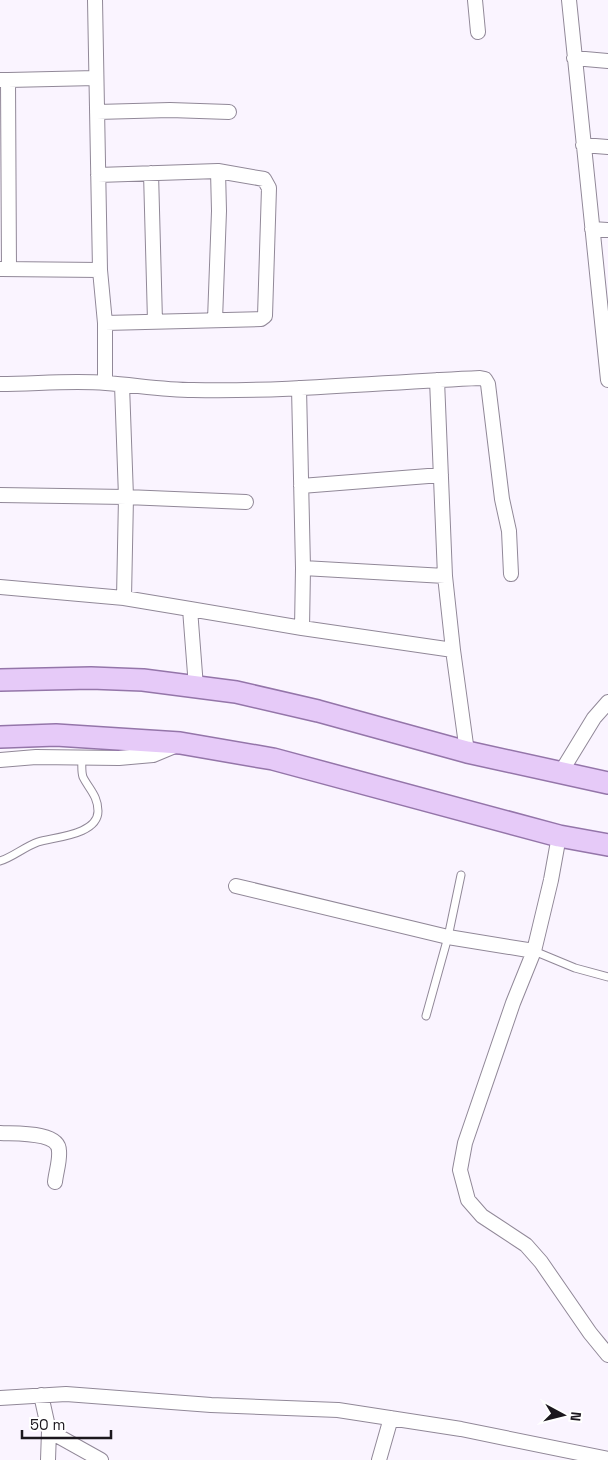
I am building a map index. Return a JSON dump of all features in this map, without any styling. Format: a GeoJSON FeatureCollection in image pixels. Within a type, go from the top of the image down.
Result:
{"type":"FeatureCollection","features":[{"type":"Feature","properties":{"kind":"main road"},"geometry":{"type":"LineString","coordinates":[[0,680],[144,680],[236,692],[318,710],[467,752],[608,783]]}},
{"type":"Feature","properties":{"kind":"main road"},"geometry":{"type":"LineString","coordinates":[[0,737],[56,735],[180,743],[273,760],[559,836],[608,845]]}},
{"type":"Feature","properties":{"kind":"street"},"geometry":{"type":"LineString","coordinates":[[95,0],[100,270],[104,323],[105,383]]}},
{"type":"Feature","properties":{"kind":"street"},"geometry":{"type":"LineString","coordinates":[[475,0],[478,32]]}},
{"type":"Feature","properties":{"kind":"street"},"geometry":{"type":"LineString","coordinates":[[568,0],[608,380]]}},
{"type":"Feature","properties":{"kind":"street"},"geometry":{"type":"LineString","coordinates":[[574,58],[608,61]]}},
{"type":"Feature","properties":{"kind":"street"},"geometry":{"type":"LineString","coordinates":[[96,78],[4,80],[4,269],[100,270]]}},
{"type":"Feature","properties":{"kind":"street"},"geometry":{"type":"LineString","coordinates":[[97,112],[170,110],[229,112]]}},
{"type":"Feature","properties":{"kind":"street"},"geometry":{"type":"LineString","coordinates":[[583,145],[608,147]]}},
{"type":"Feature","properties":{"kind":"street"},"geometry":{"type":"LineString","coordinates":[[98,175],[218,171],[264,179],[269,188],[266,316],[261,319],[104,323]]}},
{"type":"Feature","properties":{"kind":"street"},"geometry":{"type":"LineString","coordinates":[[215,320],[219,210],[218,171]]}},
{"type":"Feature","properties":{"kind":"street"},"geometry":{"type":"LineString","coordinates":[[151,174],[155,321]]}},
{"type":"Feature","properties":{"kind":"street"},"geometry":{"type":"LineString","coordinates":[[592,229],[608,230]]}},
{"type":"Feature","properties":{"kind":"street"},"geometry":{"type":"LineString","coordinates":[[0,384],[105,383],[193,390],[299,388],[485,379],[488,384],[501,492],[509,531],[511,574]]}},
{"type":"Feature","properties":{"kind":"street"},"geometry":{"type":"LineString","coordinates":[[437,380],[445,576],[467,752]]}},
{"type":"Feature","properties":{"kind":"street"},"geometry":{"type":"LineString","coordinates":[[122,385],[126,497],[124,598]]}},
{"type":"Feature","properties":{"kind":"street"},"geometry":{"type":"LineString","coordinates":[[299,388],[303,568],[302,628]]}},
{"type":"Feature","properties":{"kind":"street"},"geometry":{"type":"LineString","coordinates":[[301,486],[441,475]]}},
{"type":"Feature","properties":{"kind":"street"},"geometry":{"type":"LineString","coordinates":[[0,495],[126,497],[246,502]]}},
{"type":"Feature","properties":{"kind":"street"},"geometry":{"type":"LineString","coordinates":[[303,568],[445,576]]}},
{"type":"Feature","properties":{"kind":"street"},"geometry":{"type":"LineString","coordinates":[[0,587],[124,598],[302,628],[453,650]]}},
{"type":"Feature","properties":{"kind":"street"},"geometry":{"type":"LineString","coordinates":[[190,609],[196,687]]}},
{"type":"Feature","properties":{"kind":"street"},"geometry":{"type":"LineString","coordinates":[[561,772],[594,718],[608,702]]}},
{"type":"Feature","properties":{"kind":"street"},"geometry":{"type":"LineString","coordinates":[[0,760],[36,757],[119,758],[153,755],[180,743]]}},
{"type":"Feature","properties":{"kind":"street"},"geometry":{"type":"LineString","coordinates":[[559,836],[551,880],[534,951],[512,1004],[465,1142],[460,1170],[468,1200],[482,1216],[526,1246],[541,1262],[590,1333],[608,1355]]}},
{"type":"Feature","properties":{"kind":"street"},"geometry":{"type":"LineString","coordinates":[[236,886],[448,937],[534,951]]}},
{"type":"Feature","properties":{"kind":"street"},"geometry":{"type":"LineString","coordinates":[[0,1133],[47,1136],[54,1140],[60,1149],[55,1182]]}},
{"type":"Feature","properties":{"kind":"street"},"geometry":{"type":"LineString","coordinates":[[0,1398],[66,1394],[211,1405],[338,1410],[461,1430],[608,1459]]}},
{"type":"Feature","properties":{"kind":"street"},"geometry":{"type":"LineString","coordinates":[[41,1395],[49,1431],[48,1460]]}},
{"type":"Feature","properties":{"kind":"street"},"geometry":{"type":"LineString","coordinates":[[379,1460],[391,1418]]}},
{"type":"Feature","properties":{"kind":"street"},"geometry":{"type":"LineString","coordinates":[[49,1431],[101,1460]]}},
{"type":"Feature","properties":{"kind":"lane"},"geometry":{"type":"LineString","coordinates":[[0,862],[37,842],[74,834],[90,827],[95,821],[98,813],[97,797],[82,775],[82,758]]}},
{"type":"Feature","properties":{"kind":"lane"},"geometry":{"type":"LineString","coordinates":[[426,1016],[448,937],[461,875]]}},
{"type":"Feature","properties":{"kind":"lane"},"geometry":{"type":"LineString","coordinates":[[534,951],[575,968],[608,977]]}}]}
